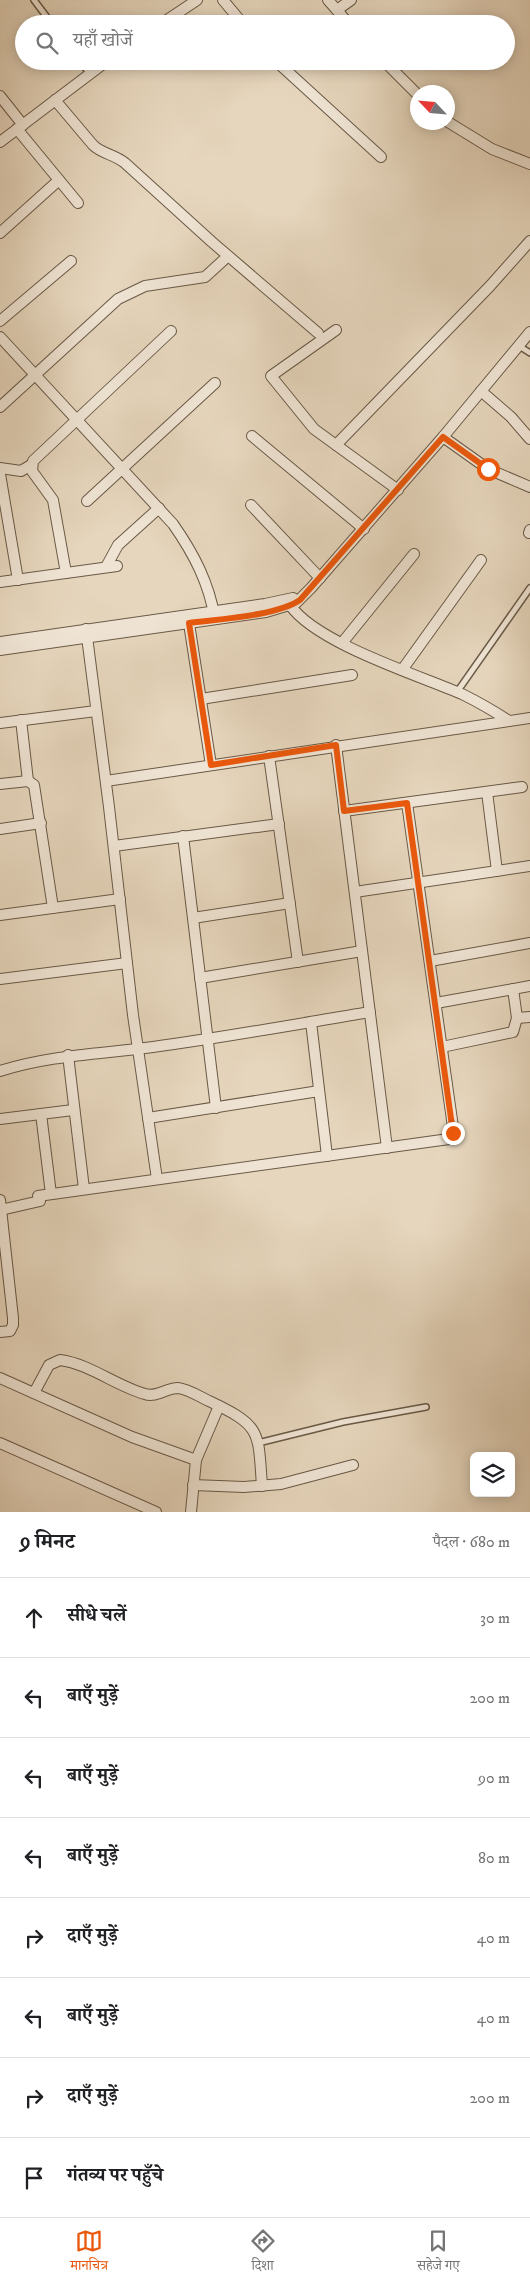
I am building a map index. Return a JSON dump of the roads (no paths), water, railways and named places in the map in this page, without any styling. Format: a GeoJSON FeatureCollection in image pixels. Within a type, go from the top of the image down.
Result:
{"type":"FeatureCollection","features":[{"type":"Feature","properties":{"kind":"street"},"geometry":{"type":"LineString","coordinates":[[174,15],[197,0]]}},
{"type":"Feature","properties":{"kind":"street"},"geometry":{"type":"LineString","coordinates":[[223,0],[236,15]]}},
{"type":"Feature","properties":{"kind":"street"},"geometry":{"type":"LineString","coordinates":[[328,0],[341,15]]}},
{"type":"Feature","properties":{"kind":"street"},"geometry":{"type":"LineString","coordinates":[[337,10],[351,0]]}},
{"type":"Feature","properties":{"kind":"street"},"geometry":{"type":"LineString","coordinates":[[0,142],[95,70]]}},
{"type":"Feature","properties":{"kind":"street"},"geometry":{"type":"LineString","coordinates":[[286,70],[381,157]]}},
{"type":"Feature","properties":{"kind":"street"},"geometry":{"type":"LineString","coordinates":[[393,70],[410,88]]}},
{"type":"Feature","properties":{"kind":"street"},"geometry":{"type":"LineString","coordinates":[[0,96],[20,127],[78,203]]}},
{"type":"Feature","properties":{"kind":"street"},"geometry":{"type":"LineString","coordinates":[[55,100],[98,150],[117,157],[125,163],[228,256],[318,333]]}},
{"type":"Feature","properties":{"kind":"street"},"geometry":{"type":"LineString","coordinates":[[455,126],[492,150],[530,164]]}},
{"type":"Feature","properties":{"kind":"street"},"geometry":{"type":"LineString","coordinates":[[0,233],[59,180]]}},
{"type":"Feature","properties":{"kind":"street"},"geometry":{"type":"LineString","coordinates":[[336,445],[528,248]]}},
{"type":"Feature","properties":{"kind":"street"},"geometry":{"type":"LineString","coordinates":[[0,407],[118,299],[145,286],[205,277],[228,256]]}},
{"type":"Feature","properties":{"kind":"street"},"geometry":{"type":"LineString","coordinates":[[0,321],[71,261]]}},
{"type":"Feature","properties":{"kind":"street"},"geometry":{"type":"LineString","coordinates":[[336,330],[271,376],[314,429],[398,490]]}},
{"type":"Feature","properties":{"kind":"street"},"geometry":{"type":"LineString","coordinates":[[0,468],[21,471],[32,465],[39,455],[171,331]]}},
{"type":"Feature","properties":{"kind":"street"},"geometry":{"type":"LineString","coordinates":[[215,615],[266,612],[290,605],[303,596],[398,490],[530,332]]}},
{"type":"Feature","properties":{"kind":"street"},"geometry":{"type":"LineString","coordinates":[[0,337],[34,376],[159,508],[186,544],[199,566],[215,615]]}},
{"type":"Feature","properties":{"kind":"street"},"geometry":{"type":"LineString","coordinates":[[87,501],[215,383]]}},
{"type":"Feature","properties":{"kind":"street"},"geometry":{"type":"LineString","coordinates":[[481,391],[511,417],[530,439]]}},
{"type":"Feature","properties":{"kind":"street"},"geometry":{"type":"LineString","coordinates":[[252,436],[364,529]]}},
{"type":"Feature","properties":{"kind":"street"},"geometry":{"type":"LineString","coordinates":[[443,437],[488,469],[530,487]]}},
{"type":"Feature","properties":{"kind":"street"},"geometry":{"type":"LineString","coordinates":[[32,465],[32,471],[53,500],[66,573]]}},
{"type":"Feature","properties":{"kind":"street"},"geometry":{"type":"LineString","coordinates":[[0,474],[3,513],[18,580]]}},
{"type":"Feature","properties":{"kind":"street"},"geometry":{"type":"LineString","coordinates":[[251,505],[320,578]]}},
{"type":"Feature","properties":{"kind":"street"},"geometry":{"type":"LineString","coordinates":[[0,582],[111,567],[118,545],[159,508]]}},
{"type":"Feature","properties":{"kind":"street"},"geometry":{"type":"LineString","coordinates":[[342,643],[414,554]]}},
{"type":"Feature","properties":{"kind":"street"},"geometry":{"type":"LineString","coordinates":[[402,670],[481,560]]}},
{"type":"Feature","properties":{"kind":"street"},"geometry":{"type":"LineString","coordinates":[[0,642],[86,633],[215,615],[303,596]]}},
{"type":"Feature","properties":{"kind":"street"},"geometry":{"type":"LineString","coordinates":[[290,605],[305,622],[342,643],[456,692],[509,721]]}},
{"type":"Feature","properties":{"kind":"street"},"geometry":{"type":"LineString","coordinates":[[188,619],[211,765]]}},
{"type":"Feature","properties":{"kind":"street"},"geometry":{"type":"LineString","coordinates":[[0,650],[86,633]]}},
{"type":"Feature","properties":{"kind":"street"},"geometry":{"type":"LineString","coordinates":[[86,633],[138,1049],[157,1179]]}},
{"type":"Feature","properties":{"kind":"street"},"geometry":{"type":"LineString","coordinates":[[201,699],[352,675]]}},
{"type":"Feature","properties":{"kind":"street"},"geometry":{"type":"LineString","coordinates":[[0,723],[96,711]]}},
{"type":"Feature","properties":{"kind":"street"},"geometry":{"type":"LineString","coordinates":[[106,781],[336,745],[530,718]]}},
{"type":"Feature","properties":{"kind":"street"},"geometry":{"type":"LineString","coordinates":[[21,720],[28,781]]}},
{"type":"Feature","properties":{"kind":"street"},"geometry":{"type":"LineString","coordinates":[[336,745],[387,1148]]}},
{"type":"Feature","properties":{"kind":"street"},"geometry":{"type":"LineString","coordinates":[[269,756],[298,962]]}},
{"type":"Feature","properties":{"kind":"street"},"geometry":{"type":"LineString","coordinates":[[0,784],[28,781],[32,782],[36,790],[53,908]]}},
{"type":"Feature","properties":{"kind":"street"},"geometry":{"type":"LineString","coordinates":[[344,811],[522,787]]}},
{"type":"Feature","properties":{"kind":"street"},"geometry":{"type":"LineString","coordinates":[[487,792],[497,871]]}},
{"type":"Feature","properties":{"kind":"street"},"geometry":{"type":"LineString","coordinates":[[0,1332],[10,1331],[13,1318],[1,1205],[84,1189],[449,1139],[453,1133],[407,803]]}},
{"type":"Feature","properties":{"kind":"street"},"geometry":{"type":"LineString","coordinates":[[0,829],[41,823]]}},
{"type":"Feature","properties":{"kind":"street"},"geometry":{"type":"LineString","coordinates":[[114,846],[278,824]]}},
{"type":"Feature","properties":{"kind":"street"},"geometry":{"type":"LineString","coordinates":[[183,836],[216,1108]]}},
{"type":"Feature","properties":{"kind":"street"},"geometry":{"type":"LineString","coordinates":[[355,892],[530,866]]}},
{"type":"Feature","properties":{"kind":"street"},"geometry":{"type":"LineString","coordinates":[[0,915],[120,899]]}},
{"type":"Feature","properties":{"kind":"street"},"geometry":{"type":"LineString","coordinates":[[193,918],[290,903]]}},
{"type":"Feature","properties":{"kind":"street"},"geometry":{"type":"LineString","coordinates":[[430,961],[530,943]]}},
{"type":"Feature","properties":{"kind":"street"},"geometry":{"type":"LineString","coordinates":[[200,978],[362,951]]}},
{"type":"Feature","properties":{"kind":"street"},"geometry":{"type":"LineString","coordinates":[[0,979],[127,963]]}},
{"type":"Feature","properties":{"kind":"street"},"geometry":{"type":"LineString","coordinates":[[436,1003],[530,986]]}},
{"type":"Feature","properties":{"kind":"street"},"geometry":{"type":"LineString","coordinates":[[442,1047],[508,1035],[516,1029],[518,1018],[512,990]]}},
{"type":"Feature","properties":{"kind":"street"},"geometry":{"type":"LineString","coordinates":[[0,1071],[31,1061],[68,1055],[138,1049],[370,1012]]}},
{"type":"Feature","properties":{"kind":"street"},"geometry":{"type":"LineString","coordinates":[[518,1018],[530,1016]]}},
{"type":"Feature","properties":{"kind":"street"},"geometry":{"type":"LineString","coordinates":[[311,1022],[327,1156]]}},
{"type":"Feature","properties":{"kind":"street"},"geometry":{"type":"LineString","coordinates":[[68,1055],[73,1110],[84,1189]]}},
{"type":"Feature","properties":{"kind":"street"},"geometry":{"type":"LineString","coordinates":[[148,1118],[319,1091]]}},
{"type":"Feature","properties":{"kind":"street"},"geometry":{"type":"LineString","coordinates":[[0,1119],[73,1110]]}},
{"type":"Feature","properties":{"kind":"street"},"geometry":{"type":"LineString","coordinates":[[40,1114],[51,1194]]}},
{"type":"Feature","properties":{"kind":"street"},"geometry":{"type":"LineString","coordinates":[[34,1393],[45,1371],[54,1361],[60,1360],[77,1364],[142,1394],[154,1395],[179,1388],[219,1406],[248,1422],[253,1428],[258,1443],[262,1486]]}},
{"type":"Feature","properties":{"kind":"street"},"geometry":{"type":"LineString","coordinates":[[0,1378],[132,1436],[196,1460]]}},
{"type":"Feature","properties":{"kind":"street"},"geometry":{"type":"LineString","coordinates":[[191,1512],[196,1460],[219,1406]]}},
{"type":"Feature","properties":{"kind":"street"},"geometry":{"type":"LineString","coordinates":[[0,1443],[156,1512]]}},
{"type":"Feature","properties":{"kind":"street"},"geometry":{"type":"LineString","coordinates":[[193,1485],[262,1486],[281,1484],[353,1466]]}},
{"type":"Feature","properties":{"kind":"lane"},"geometry":{"type":"LineString","coordinates":[[34,0],[45,15]]}},
{"type":"Feature","properties":{"kind":"lane"},"geometry":{"type":"LineString","coordinates":[[87,70],[90,74]]}},
{"type":"Feature","properties":{"kind":"lane"},"geometry":{"type":"LineString","coordinates":[[519,345],[530,353]]}},
{"type":"Feature","properties":{"kind":"lane"},"geometry":{"type":"LineString","coordinates":[[456,692],[530,588]]}},
{"type":"Feature","properties":{"kind":"lane"},"geometry":{"type":"LineString","coordinates":[[258,1443],[344,1422],[426,1407]]}}]}
